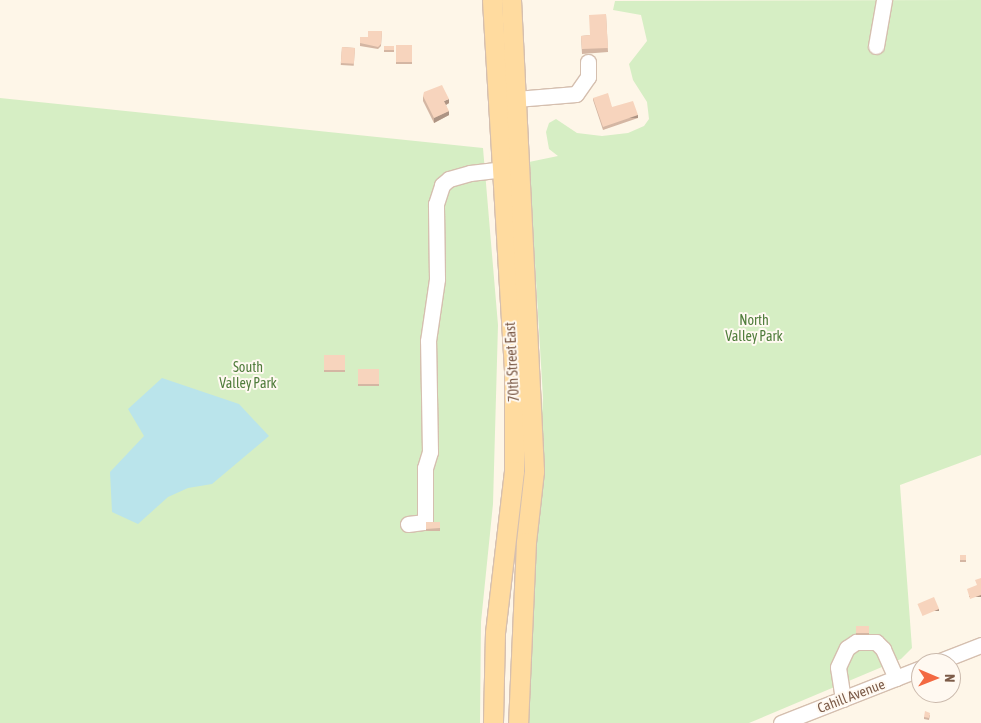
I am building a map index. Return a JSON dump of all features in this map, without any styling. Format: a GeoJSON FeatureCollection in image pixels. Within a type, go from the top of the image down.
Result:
{"type":"FeatureCollection","features":[{"type":"Feature","properties":{"kind":"main road","name":"70th Street East"},"geometry":{"type":"LineString","coordinates":[[492,0],[514,370],[514,471],[495,633],[493,723]]}},
{"type":"Feature","properties":{"kind":"main road","name":"70th Street East"},"geometry":{"type":"LineString","coordinates":[[511,0],[534,471],[525,551],[518,723]]}},
{"type":"Feature","properties":{"kind":"street"},"geometry":{"type":"LineString","coordinates":[[876,46],[884,0]]}},
{"type":"Feature","properties":{"kind":"street"},"geometry":{"type":"LineString","coordinates":[[516,99],[576,94],[588,78],[588,62]]}},
{"type":"Feature","properties":{"kind":"street"},"geometry":{"type":"LineString","coordinates":[[408,524],[425,522],[425,468],[430,452],[428,341],[436,279],[436,204],[442,185],[449,179],[501,169],[520,168]]}},
{"type":"Feature","properties":{"kind":"street"},"geometry":{"type":"LineString","coordinates":[[843,699],[838,667],[847,648],[856,642],[876,642],[883,649],[896,678]]}},
{"type":"Feature","properties":{"kind":"street"},"geometry":{"type":"LineString","coordinates":[[961,653],[981,645]]}},
{"type":"Feature","properties":{"kind":"street","name":"Cahill Avenue"},"geometry":{"type":"LineString","coordinates":[[781,723],[911,672]]}},
{"type":"Feature","properties":{"kind":"green space","name":"North Valley Park"},"geometry":{"type":"Polygon","coordinates":[[[981,0],[981,455],[900,485],[912,648],[901,659],[749,723],[526,723],[529,607],[543,398],[529,162],[558,156],[549,149],[546,132],[549,123],[556,119],[577,133],[602,136],[628,133],[644,126],[649,119],[647,102],[633,80],[629,64],[647,41],[641,15],[613,10],[615,1],[981,0]]]}},
{"type":"Feature","properties":{"kind":"green space","name":"South Valley Park"},"geometry":{"type":"Polygon","coordinates":[[[0,98],[483,148],[498,325],[493,504],[481,622],[480,723],[0,723],[0,98]]]}},
{"type":"Feature","properties":{"kind":"water"},"geometry":{"type":"Polygon","coordinates":[[[162,378],[239,404],[269,436],[212,484],[188,488],[168,497],[138,524],[112,512],[110,472],[144,436],[128,409],[162,378]]]}},
{"type":"Feature","properties":{"kind":"building"},"geometry":{"type":"Polygon","coordinates":[[[606,14],[608,48],[582,49],[581,36],[590,35],[589,15],[606,14]]]}},
{"type":"Feature","properties":{"kind":"building"},"geometry":{"type":"Polygon","coordinates":[[[368,31],[382,31],[381,44],[378,47],[360,43],[360,37],[368,37],[368,31]]]}},
{"type":"Feature","properties":{"kind":"building"},"geometry":{"type":"Polygon","coordinates":[[[396,45],[412,45],[412,62],[396,62],[396,45]]]}},
{"type":"Feature","properties":{"kind":"building"},"geometry":{"type":"Polygon","coordinates":[[[384,46],[394,46],[394,50],[384,50],[384,46]]]}},
{"type":"Feature","properties":{"kind":"building"},"geometry":{"type":"Polygon","coordinates":[[[342,47],[355,48],[354,64],[341,63],[342,47]]]}},
{"type":"Feature","properties":{"kind":"building"},"geometry":{"type":"Polygon","coordinates":[[[442,85],[449,99],[444,101],[449,111],[434,118],[423,96],[424,92],[442,85]]]}},
{"type":"Feature","properties":{"kind":"building"},"geometry":{"type":"Polygon","coordinates":[[[608,93],[612,107],[633,101],[638,115],[603,127],[593,98],[608,93]]]}},
{"type":"Feature","properties":{"kind":"building"},"geometry":{"type":"Polygon","coordinates":[[[324,355],[345,355],[345,370],[324,370],[324,355]]]}},
{"type":"Feature","properties":{"kind":"building"},"geometry":{"type":"Polygon","coordinates":[[[358,369],[379,369],[379,384],[358,384],[358,369]]]}},
{"type":"Feature","properties":{"kind":"building"},"geometry":{"type":"Polygon","coordinates":[[[426,522],[440,522],[440,528],[426,529],[426,522]]]}},
{"type":"Feature","properties":{"kind":"building"},"geometry":{"type":"Polygon","coordinates":[[[960,555],[966,555],[966,560],[960,560],[960,555]]]}},
{"type":"Feature","properties":{"kind":"building"},"geometry":{"type":"Polygon","coordinates":[[[981,578],[981,595],[970,599],[967,589],[977,585],[975,580],[981,578]]]}},
{"type":"Feature","properties":{"kind":"building"},"geometry":{"type":"Polygon","coordinates":[[[934,597],[939,609],[923,616],[917,604],[934,597]]]}},
{"type":"Feature","properties":{"kind":"building"},"geometry":{"type":"Polygon","coordinates":[[[856,626],[869,626],[869,633],[856,633],[856,626]]]}},
{"type":"Feature","properties":{"kind":"building"},"geometry":{"type":"Polygon","coordinates":[[[925,711],[930,713],[929,718],[924,717],[925,711]]]}}]}
